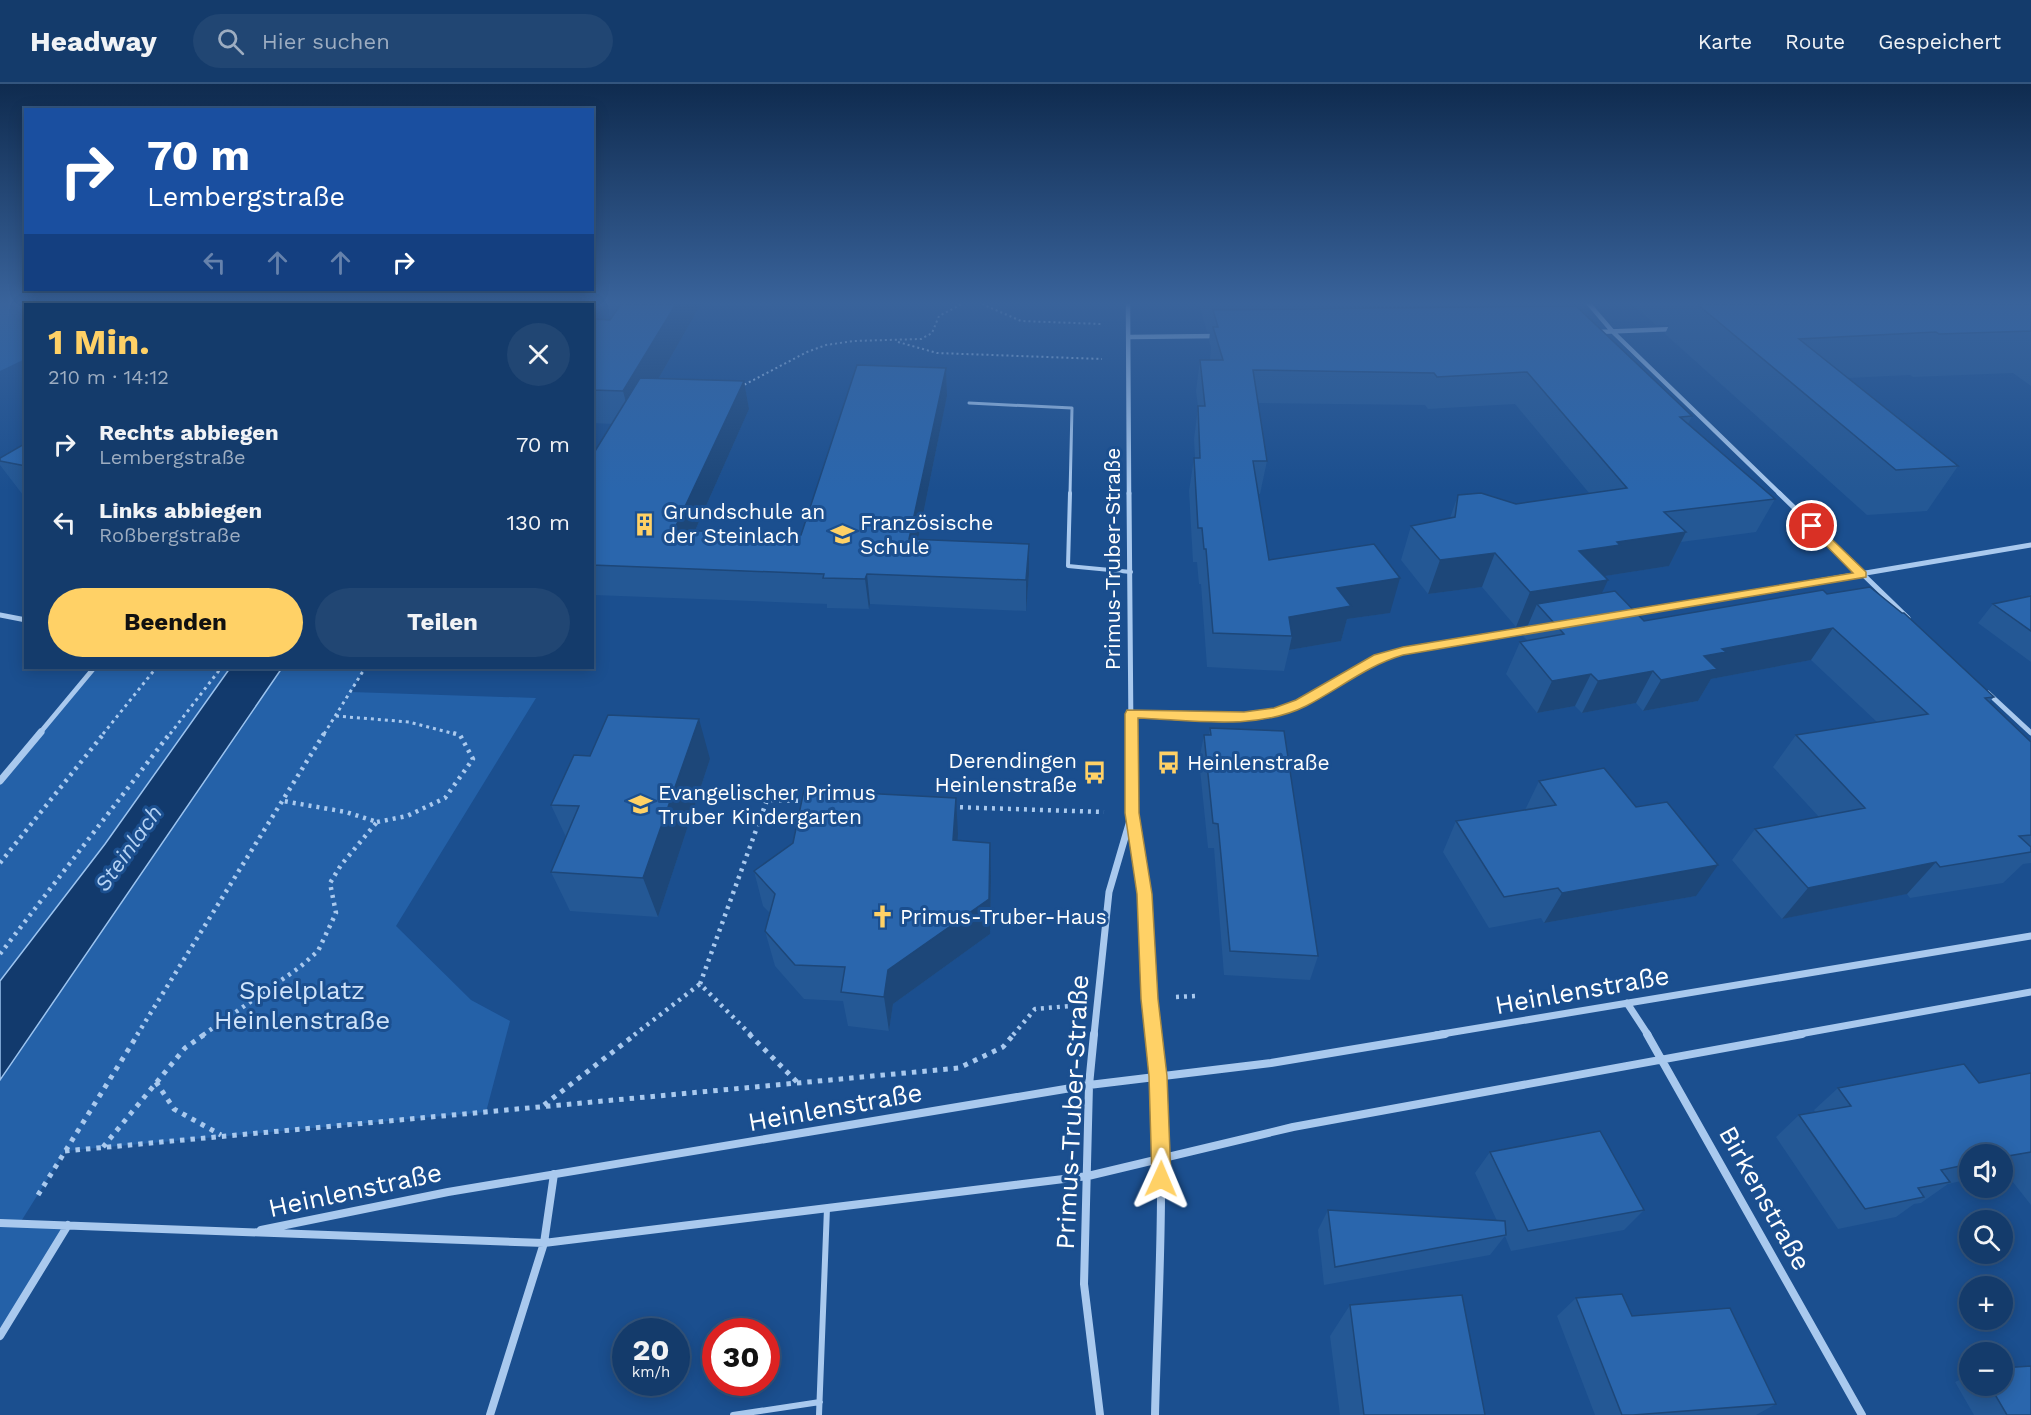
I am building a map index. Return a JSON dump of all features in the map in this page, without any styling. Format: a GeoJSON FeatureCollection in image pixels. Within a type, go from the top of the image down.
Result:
{"type":"FeatureCollection","features":[{"type":"Feature","properties":{"kind":"street","name":"Primus-Truber-Straße"},"geometry":{"type":"LineString","coordinates":[[1130,366],[1132,813],[1144,894],[1149,999],[1158,1076],[1162,1158],[1155,1415]]}},
{"type":"Feature","properties":{"kind":"street"},"geometry":{"type":"LineString","coordinates":[[1648,366],[1913,622]]}},
{"type":"Feature","properties":{"kind":"street"},"geometry":{"type":"LineString","coordinates":[[1627,614],[2031,545]]}},
{"type":"Feature","properties":{"kind":"street"},"geometry":{"type":"LineString","coordinates":[[0,615],[24,620]]}},
{"type":"Feature","properties":{"kind":"street"},"geometry":{"type":"LineString","coordinates":[[1132,714],[1244,717],[1276,712],[1300,703],[1378,658],[1403,651],[1544,627]]}},
{"type":"Feature","properties":{"kind":"street"},"geometry":{"type":"LineString","coordinates":[[0,781],[93,669]]}},
{"type":"Feature","properties":{"kind":"street"},"geometry":{"type":"LineString","coordinates":[[1980,686],[2031,733]]}},
{"type":"Feature","properties":{"kind":"street","name":"Primus-Truber-Straße"},"geometry":{"type":"LineString","coordinates":[[1100,1415],[1084,1284],[1089,1085],[1109,892],[1132,813]]}},
{"type":"Feature","properties":{"kind":"street","name":"Heinlenstraße"},"geometry":{"type":"LineString","coordinates":[[252,1232],[448,1192],[554,1174],[1089,1085],[1271,1063],[2031,936]]}},
{"type":"Feature","properties":{"kind":"street","name":"Heinlenstraße"},"geometry":{"type":"LineString","coordinates":[[0,1223],[544,1242],[1088,1176],[1293,1127],[2031,992]]}},
{"type":"Feature","properties":{"kind":"street","name":"Birkenstraße"},"geometry":{"type":"LineString","coordinates":[[1627,1003],[1662,1058],[1862,1415]]}},
{"type":"Feature","properties":{"kind":"street"},"geometry":{"type":"LineString","coordinates":[[490,1415],[544,1242],[554,1174]]}},
{"type":"Feature","properties":{"kind":"street"},"geometry":{"type":"LineString","coordinates":[[0,1336],[68,1225]]}},
{"type":"Feature","properties":{"kind":"lane"},"geometry":{"type":"LineString","coordinates":[[969,404],[1072,408],[1068,566],[1131,573]]}},
{"type":"Feature","properties":{"kind":"lane"},"geometry":{"type":"LineString","coordinates":[[819,1415],[827,1208]]}},
{"type":"Feature","properties":{"kind":"lane"},"geometry":{"type":"LineString","coordinates":[[734,1415],[820,1402]]}},
{"type":"Feature","properties":{"kind":"path"},"geometry":{"type":"LineString","coordinates":[[738,388],[782,366]]}},
{"type":"Feature","properties":{"kind":"path"},"geometry":{"type":"LineString","coordinates":[[0,863],[155,669]]}},
{"type":"Feature","properties":{"kind":"path"},"geometry":{"type":"LineString","coordinates":[[0,954],[220,669]]}},
{"type":"Feature","properties":{"kind":"path"},"geometry":{"type":"LineString","coordinates":[[20,1224],[364,669]]}},
{"type":"Feature","properties":{"kind":"path"},"geometry":{"type":"LineString","coordinates":[[283,801],[346,812],[377,822],[407,816],[445,798],[473,759],[460,735],[409,722],[336,716]]}},
{"type":"Feature","properties":{"kind":"path"},"geometry":{"type":"LineString","coordinates":[[542,1106],[700,984],[767,800],[814,802]]}},
{"type":"Feature","properties":{"kind":"path"},"geometry":{"type":"LineString","coordinates":[[943,807],[1132,813]]}},
{"type":"Feature","properties":{"kind":"path"},"geometry":{"type":"LineString","coordinates":[[102,1147],[185,1048],[300,967],[318,951],[336,913],[330,883],[341,864],[377,822]]}},
{"type":"Feature","properties":{"kind":"path"},"geometry":{"type":"LineString","coordinates":[[700,984],[797,1083]]}},
{"type":"Feature","properties":{"kind":"path"},"geometry":{"type":"LineString","coordinates":[[1149,999],[1195,996]]}},
{"type":"Feature","properties":{"kind":"path"},"geometry":{"type":"LineString","coordinates":[[65,1151],[959,1068],[1003,1047],[1035,1010],[1097,1003]]}},
{"type":"Feature","properties":{"kind":"path"},"geometry":{"type":"LineString","coordinates":[[156,1082],[174,1109],[223,1136]]}},
{"type":"Feature","properties":{"kind":"green space"},"geometry":{"type":"Polygon","coordinates":[[[0,366],[10,366],[0,371],[0,366]]]}},
{"type":"Feature","properties":{"kind":"green space","name":"Spielplatz Heinlenstraße"},"geometry":{"type":"Polygon","coordinates":[[[93,669],[364,669],[351,692],[536,698],[396,926],[471,1000],[510,1021],[486,1112],[65,1151],[20,1223],[68,1225],[0,1336],[0,781],[93,669]]]}},
{"type":"Feature","properties":{"kind":"water","name":"Steinlach"},"geometry":{"type":"Polygon","coordinates":[[[229,669],[281,669],[0,1080],[0,981],[105,844],[229,669]]]}},
{"type":"Feature","properties":{"kind":"building"},"geometry":{"type":"Polygon","coordinates":[[[594,366],[638,366],[623,391],[594,390],[594,366]]]}},
{"type":"Feature","properties":{"kind":"building"},"geometry":{"type":"Polygon","coordinates":[[[857,366],[946,368],[909,539],[1029,544],[1026,580],[867,574],[865,579],[823,578],[824,574],[594,565],[594,453],[640,378],[744,381],[674,530],[801,535],[857,366]]]}},
{"type":"Feature","properties":{"kind":"building"},"geometry":{"type":"Polygon","coordinates":[[[1201,366],[1639,366],[1692,416],[1680,417],[1775,499],[1664,512],[1686,532],[1617,542],[1620,545],[1579,551],[1608,580],[1530,592],[1495,553],[1440,560],[1411,526],[1455,517],[1458,495],[1481,493],[1516,504],[1627,488],[1527,372],[1437,377],[1434,373],[1253,370],[1267,461],[1253,461],[1269,560],[1374,544],[1400,578],[1337,588],[1351,606],[1289,617],[1292,636],[1213,633],[1206,549],[1204,549],[1202,528],[1198,528],[1194,458],[1200,458],[1198,406],[1205,406],[1201,366]]]}},
{"type":"Feature","properties":{"kind":"building"},"geometry":{"type":"Polygon","coordinates":[[[1771,366],[1833,366],[1958,466],[1896,470],[1771,366]]]}},
{"type":"Feature","properties":{"kind":"building"},"geometry":{"type":"Polygon","coordinates":[[[24,444],[24,466],[0,461],[0,458],[24,444]]]}},
{"type":"Feature","properties":{"kind":"building"},"geometry":{"type":"Polygon","coordinates":[[[1870,587],[1904,613],[1994,697],[1985,698],[2031,742],[2031,835],[2019,836],[2031,847],[2031,852],[1940,867],[1936,862],[1808,888],[1755,829],[1865,808],[1796,735],[1928,714],[1833,628],[1722,649],[1726,652],[1704,656],[1717,669],[1661,680],[1653,671],[1598,681],[1591,674],[1552,681],[1520,642],[1564,634],[1537,604],[1615,591],[1644,621],[1823,590],[1827,594],[1870,587]]]}},
{"type":"Feature","properties":{"kind":"building"},"geometry":{"type":"Polygon","coordinates":[[[2031,596],[2031,631],[1993,604],[2031,596]]]}},
{"type":"Feature","properties":{"kind":"building"},"geometry":{"type":"Polygon","coordinates":[[[608,715],[699,719],[643,878],[551,872],[579,806],[551,805],[574,755],[590,756],[608,715]]]}},
{"type":"Feature","properties":{"kind":"building"},"geometry":{"type":"Polygon","coordinates":[[[1210,728],[1284,731],[1318,956],[1230,951],[1218,824],[1213,823],[1204,735],[1211,735],[1210,728]]]}},
{"type":"Feature","properties":{"kind":"building"},"geometry":{"type":"Polygon","coordinates":[[[1604,768],[1636,807],[1667,802],[1718,865],[1562,893],[1558,888],[1504,897],[1456,821],[1556,805],[1539,781],[1604,768]]]}},
{"type":"Feature","properties":{"kind":"building","name":"Primus-Truber-Haus"},"geometry":{"type":"Polygon","coordinates":[[[804,790],[956,798],[953,840],[990,843],[989,899],[888,970],[884,997],[841,992],[845,967],[795,965],[765,931],[775,894],[754,871],[793,843],[804,790]]]}},
{"type":"Feature","properties":{"kind":"building"},"geometry":{"type":"Polygon","coordinates":[[[1964,1064],[1979,1083],[2031,1073],[2031,1152],[2013,1155],[2013,1144],[1959,1144],[1959,1166],[1941,1170],[1950,1182],[1918,1188],[1924,1197],[1865,1209],[1799,1115],[1851,1106],[1838,1088],[1964,1064]]]}},
{"type":"Feature","properties":{"kind":"building"},"geometry":{"type":"Polygon","coordinates":[[[1600,1131],[1644,1210],[1528,1231],[1490,1152],[1600,1131]]]}},
{"type":"Feature","properties":{"kind":"building"},"geometry":{"type":"Polygon","coordinates":[[[1328,1210],[1505,1221],[1506,1235],[1335,1267],[1328,1210]]]}},
{"type":"Feature","properties":{"kind":"building"},"geometry":{"type":"Polygon","coordinates":[[[1622,1294],[1632,1316],[1730,1308],[1776,1404],[1622,1415],[1576,1298],[1622,1294]]]}},
{"type":"Feature","properties":{"kind":"building"},"geometry":{"type":"Polygon","coordinates":[[[1462,1295],[1485,1415],[1364,1415],[1350,1305],[1462,1295]]]}},
{"type":"Feature","properties":{"kind":"building"},"geometry":{"type":"Polygon","coordinates":[[[2031,1366],[2031,1415],[2007,1415],[1996,1396],[2013,1396],[2013,1367],[2031,1366]]]}},
{"type":"Feature","properties":{"kind":"place","name":"Grundschule an der Steinlach"},"geometry":{"type":"Point","coordinates":[645,524]}},
{"type":"Feature","properties":{"kind":"place","name":"Französische Schule"},"geometry":{"type":"Point","coordinates":[842,535]}},
{"type":"Feature","properties":{"kind":"place","name":"Heinlenstraße"},"geometry":{"type":"Point","coordinates":[1169,763]}},
{"type":"Feature","properties":{"kind":"place","name":"Derendingen Heinlenstraße"},"geometry":{"type":"Point","coordinates":[1095,773]}},
{"type":"Feature","properties":{"kind":"place","name":"Evangelischer Primus Truber Kindergarten"},"geometry":{"type":"Point","coordinates":[640,805]}},
{"type":"Feature","properties":{"kind":"place","name":"Primus-Truber-Haus"},"geometry":{"type":"Point","coordinates":[882,917]}},
{"type":"Feature","properties":{"kind":"route"},"geometry":{"type":"LineString","coordinates":[[1161,1179],[1158,1076],[1149,999],[1144,894],[1132,813],[1132,714],[1244,717],[1276,712],[1300,703],[1378,658],[1403,651],[1862,575],[1812,526]]}}]}
